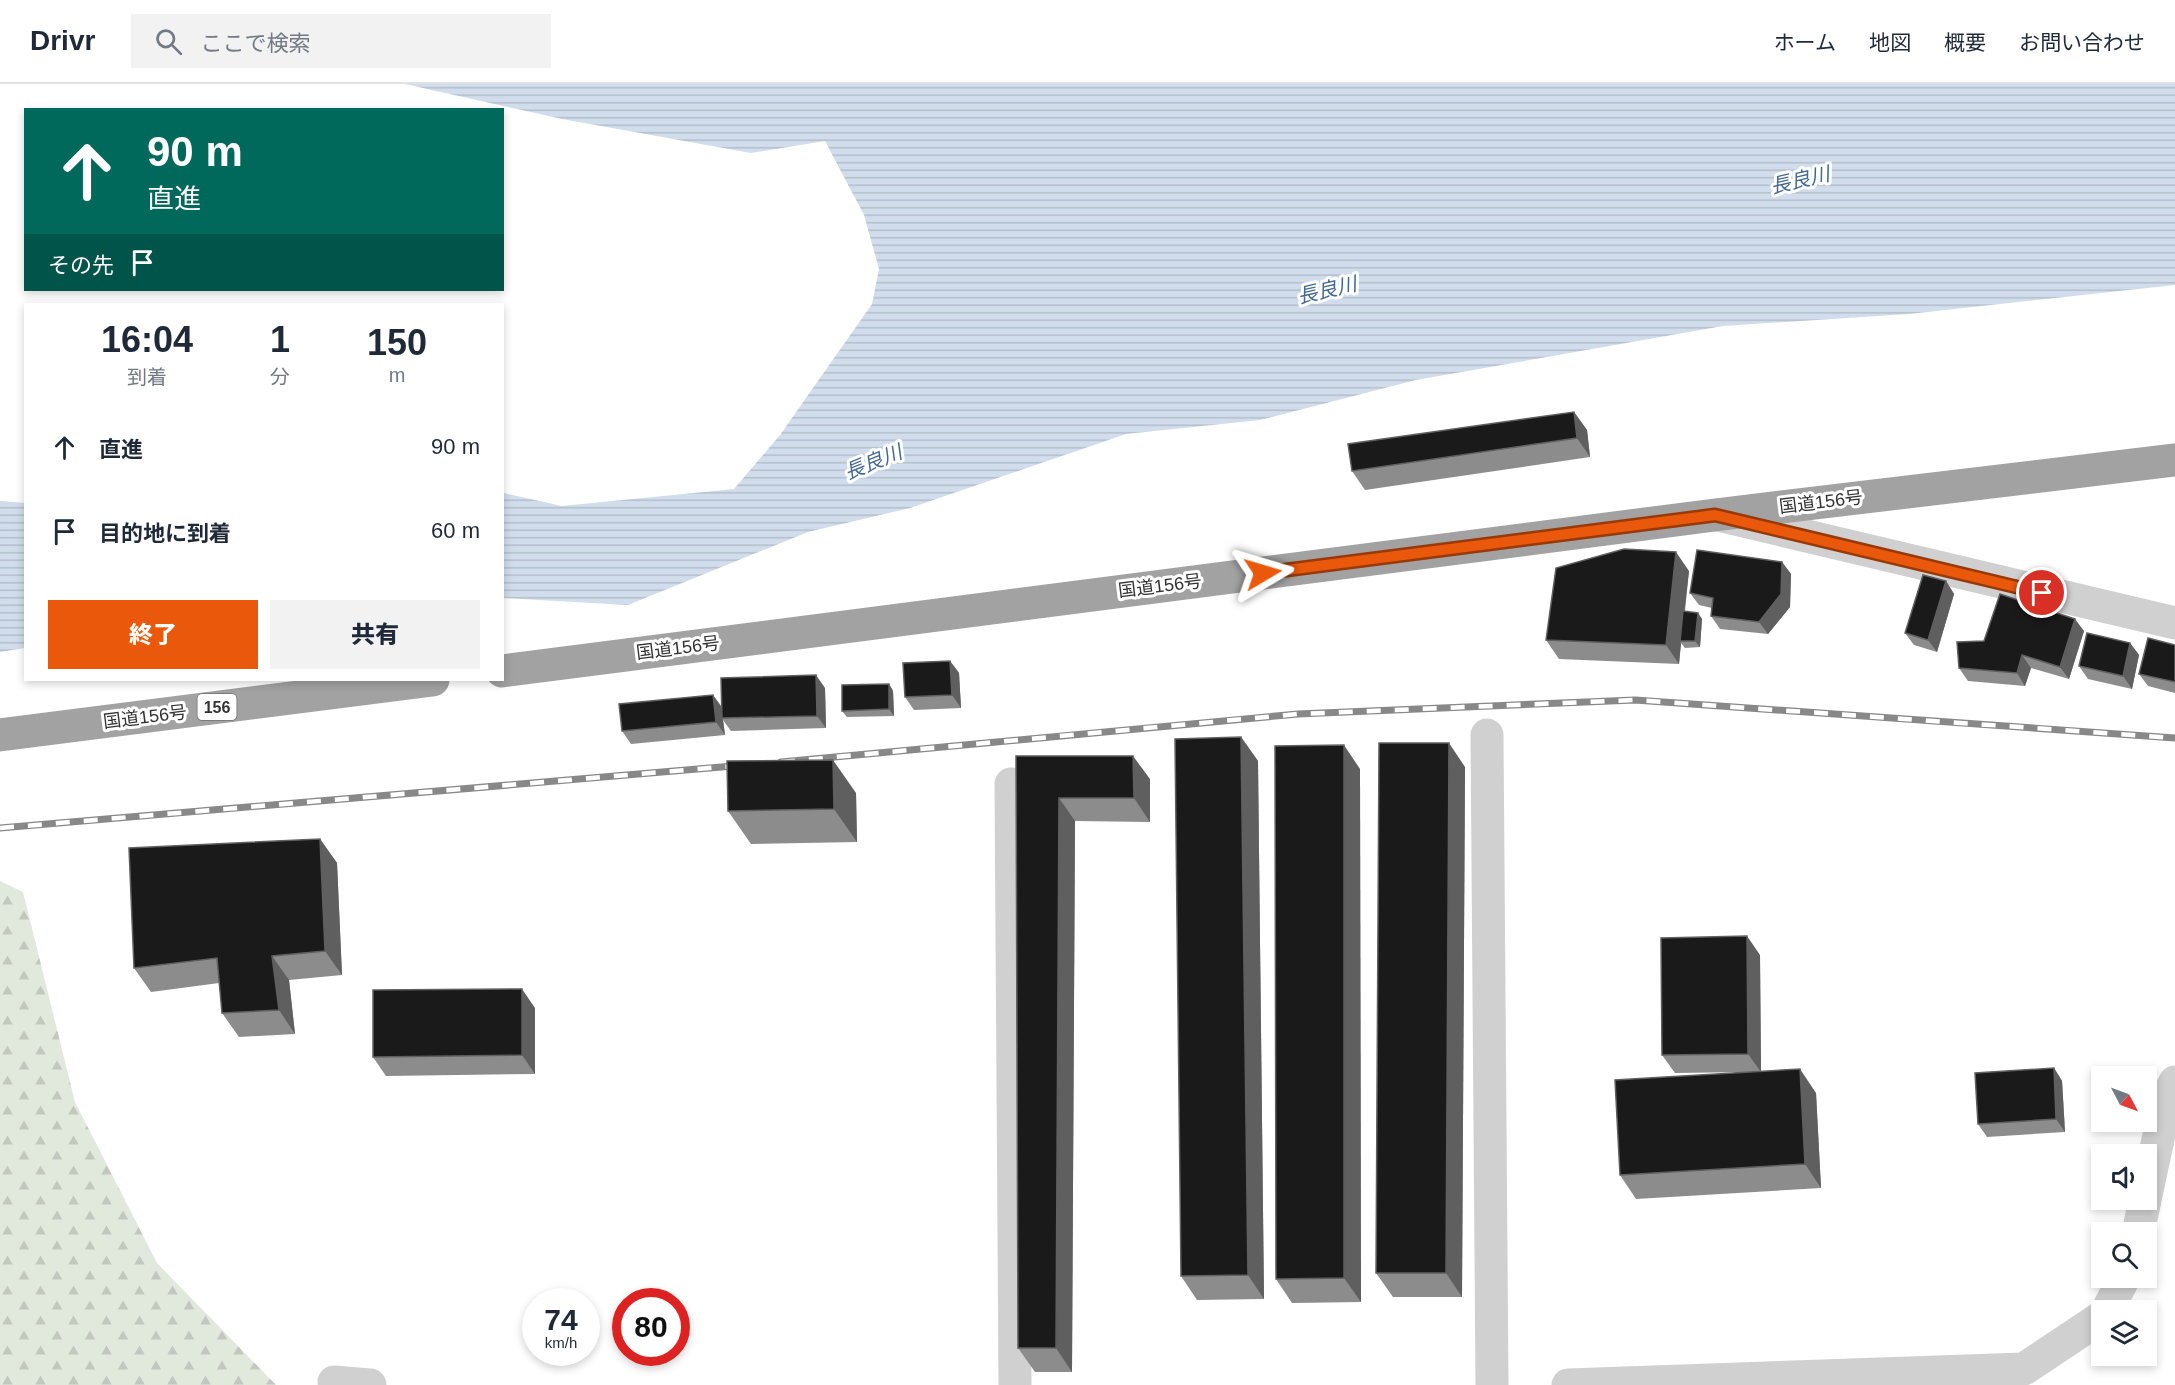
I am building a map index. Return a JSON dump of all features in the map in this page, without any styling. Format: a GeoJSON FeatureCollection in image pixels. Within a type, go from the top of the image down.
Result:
{"type":"FeatureCollection","features":[{"type":"Feature","properties":{"kind":"highway","name":"国道156号"},"geometry":{"type":"LineString","coordinates":[[504,671],[1715,515],[2175,460]]}},
{"type":"Feature","properties":{"kind":"highway","name":"国道156号"},"geometry":{"type":"LineString","coordinates":[[0,735],[425,681]]}},
{"type":"Feature","properties":{"kind":"street"},"geometry":{"type":"LineString","coordinates":[[1715,515],[2175,623]]}},
{"type":"Feature","properties":{"kind":"street"},"geometry":{"type":"LineString","coordinates":[[1487,735],[1492,1385]]}},
{"type":"Feature","properties":{"kind":"street"},"geometry":{"type":"LineString","coordinates":[[1011,784],[1015,1385]]}},
{"type":"Feature","properties":{"kind":"street"},"geometry":{"type":"LineString","coordinates":[[2157,1144],[2167,1098],[2175,1082]]}},
{"type":"Feature","properties":{"kind":"street"},"geometry":{"type":"LineString","coordinates":[[1568,1385],[2024,1370],[2091,1324]]}},
{"type":"Feature","properties":{"kind":"street"},"geometry":{"type":"LineString","coordinates":[[334,1382],[370,1385]]}},
{"type":"Feature","properties":{"kind":"green space"},"geometry":{"type":"Polygon","coordinates":[[[0,881],[23,892],[75,1102],[157,1263],[276,1385],[0,1385],[0,881]]]}},
{"type":"Feature","properties":{"kind":"water","name":"長良川"},"geometry":{"type":"Polygon","coordinates":[[[405,84],[2175,84],[2175,285],[1909,314],[1723,326],[1416,380],[1260,420],[1126,434],[910,508],[808,532],[628,605],[504,598],[504,493],[562,506],[734,489],[780,435],[872,304],[879,269],[864,215],[825,141],[751,153],[562,119],[405,84]]]}},
{"type":"Feature","properties":{"kind":"water"},"geometry":{"type":"Polygon","coordinates":[[[0,501],[24,503],[24,648],[0,652],[0,501]]]}},
{"type":"Feature","properties":{"kind":"building"},"geometry":{"type":"Polygon","coordinates":[[[1574,412],[1577,438],[1352,471],[1348,444],[1574,412]]]}},
{"type":"Feature","properties":{"kind":"building"},"geometry":{"type":"Polygon","coordinates":[[[1624,549],[1676,552],[1666,645],[1546,640],[1556,568],[1624,549]]]}},
{"type":"Feature","properties":{"kind":"building"},"geometry":{"type":"Polygon","coordinates":[[[1697,550],[1782,562],[1781,594],[1759,622],[1711,616],[1713,598],[1690,593],[1697,550]]]}},
{"type":"Feature","properties":{"kind":"building"},"geometry":{"type":"Polygon","coordinates":[[[1923,575],[1946,581],[1928,640],[1905,633],[1923,575]]]}},
{"type":"Feature","properties":{"kind":"building"},"geometry":{"type":"Polygon","coordinates":[[[2000,594],[2075,619],[2060,667],[2022,655],[2017,673],[1959,668],[1957,642],[1984,641],[2000,594]]]}},
{"type":"Feature","properties":{"kind":"building"},"geometry":{"type":"Polygon","coordinates":[[[1683,611],[1698,613],[1695,641],[1680,641],[1683,611]]]}},
{"type":"Feature","properties":{"kind":"building"},"geometry":{"type":"Polygon","coordinates":[[[2087,633],[2130,643],[2123,676],[2079,666],[2087,633]]]}},
{"type":"Feature","properties":{"kind":"building"},"geometry":{"type":"Polygon","coordinates":[[[2148,638],[2175,645],[2175,682],[2139,674],[2148,638]]]}},
{"type":"Feature","properties":{"kind":"building"},"geometry":{"type":"Polygon","coordinates":[[[950,661],[952,695],[905,697],[903,663],[950,661]]]}},
{"type":"Feature","properties":{"kind":"building"},"geometry":{"type":"Polygon","coordinates":[[[816,675],[817,716],[722,718],[721,678],[816,675]]]}},
{"type":"Feature","properties":{"kind":"building"},"geometry":{"type":"Polygon","coordinates":[[[889,684],[889,709],[842,711],[842,685],[889,684]]]}},
{"type":"Feature","properties":{"kind":"building"},"geometry":{"type":"Polygon","coordinates":[[[713,695],[716,722],[622,731],[619,704],[713,695]]]}},
{"type":"Feature","properties":{"kind":"building"},"geometry":{"type":"Polygon","coordinates":[[[1241,737],[1248,1275],[1181,1276],[1175,739],[1241,737]]]}},
{"type":"Feature","properties":{"kind":"building"},"geometry":{"type":"Polygon","coordinates":[[[1379,743],[1449,743],[1446,1273],[1376,1273],[1379,743]]]}},
{"type":"Feature","properties":{"kind":"building"},"geometry":{"type":"Polygon","coordinates":[[[1344,745],[1344,1278],[1276,1279],[1275,746],[1344,745]]]}},
{"type":"Feature","properties":{"kind":"building"},"geometry":{"type":"Polygon","coordinates":[[[1016,756],[1133,756],[1134,798],[1059,798],[1056,1348],[1018,1348],[1016,756]]]}},
{"type":"Feature","properties":{"kind":"building"},"geometry":{"type":"Polygon","coordinates":[[[833,760],[834,809],[728,811],[727,761],[833,760]]]}},
{"type":"Feature","properties":{"kind":"building"},"geometry":{"type":"Polygon","coordinates":[[[320,839],[325,951],[272,956],[279,1010],[222,1013],[217,958],[134,968],[129,848],[320,839]]]}},
{"type":"Feature","properties":{"kind":"building"},"geometry":{"type":"Polygon","coordinates":[[[1747,936],[1748,1054],[1662,1055],[1661,938],[1747,936]]]}},
{"type":"Feature","properties":{"kind":"building"},"geometry":{"type":"Polygon","coordinates":[[[522,989],[522,1055],[373,1057],[373,990],[522,989]]]}},
{"type":"Feature","properties":{"kind":"building"},"geometry":{"type":"Polygon","coordinates":[[[2054,1068],[2056,1119],[1978,1124],[1975,1073],[2054,1068]]]}},
{"type":"Feature","properties":{"kind":"building"},"geometry":{"type":"Polygon","coordinates":[[[1800,1069],[1805,1164],[1620,1175],[1615,1080],[1800,1069]]]}},
{"type":"Feature","properties":{"kind":"railway"},"geometry":{"type":"LineString","coordinates":[[781,762],[1298,714],[1635,700],[2175,738]]}},
{"type":"Feature","properties":{"kind":"railway"},"geometry":{"type":"LineString","coordinates":[[0,828],[745,765]]}},
{"type":"Feature","properties":{"kind":"route"},"geometry":{"type":"LineString","coordinates":[[1263,573],[1715,515],[2042,593]]}}]}
